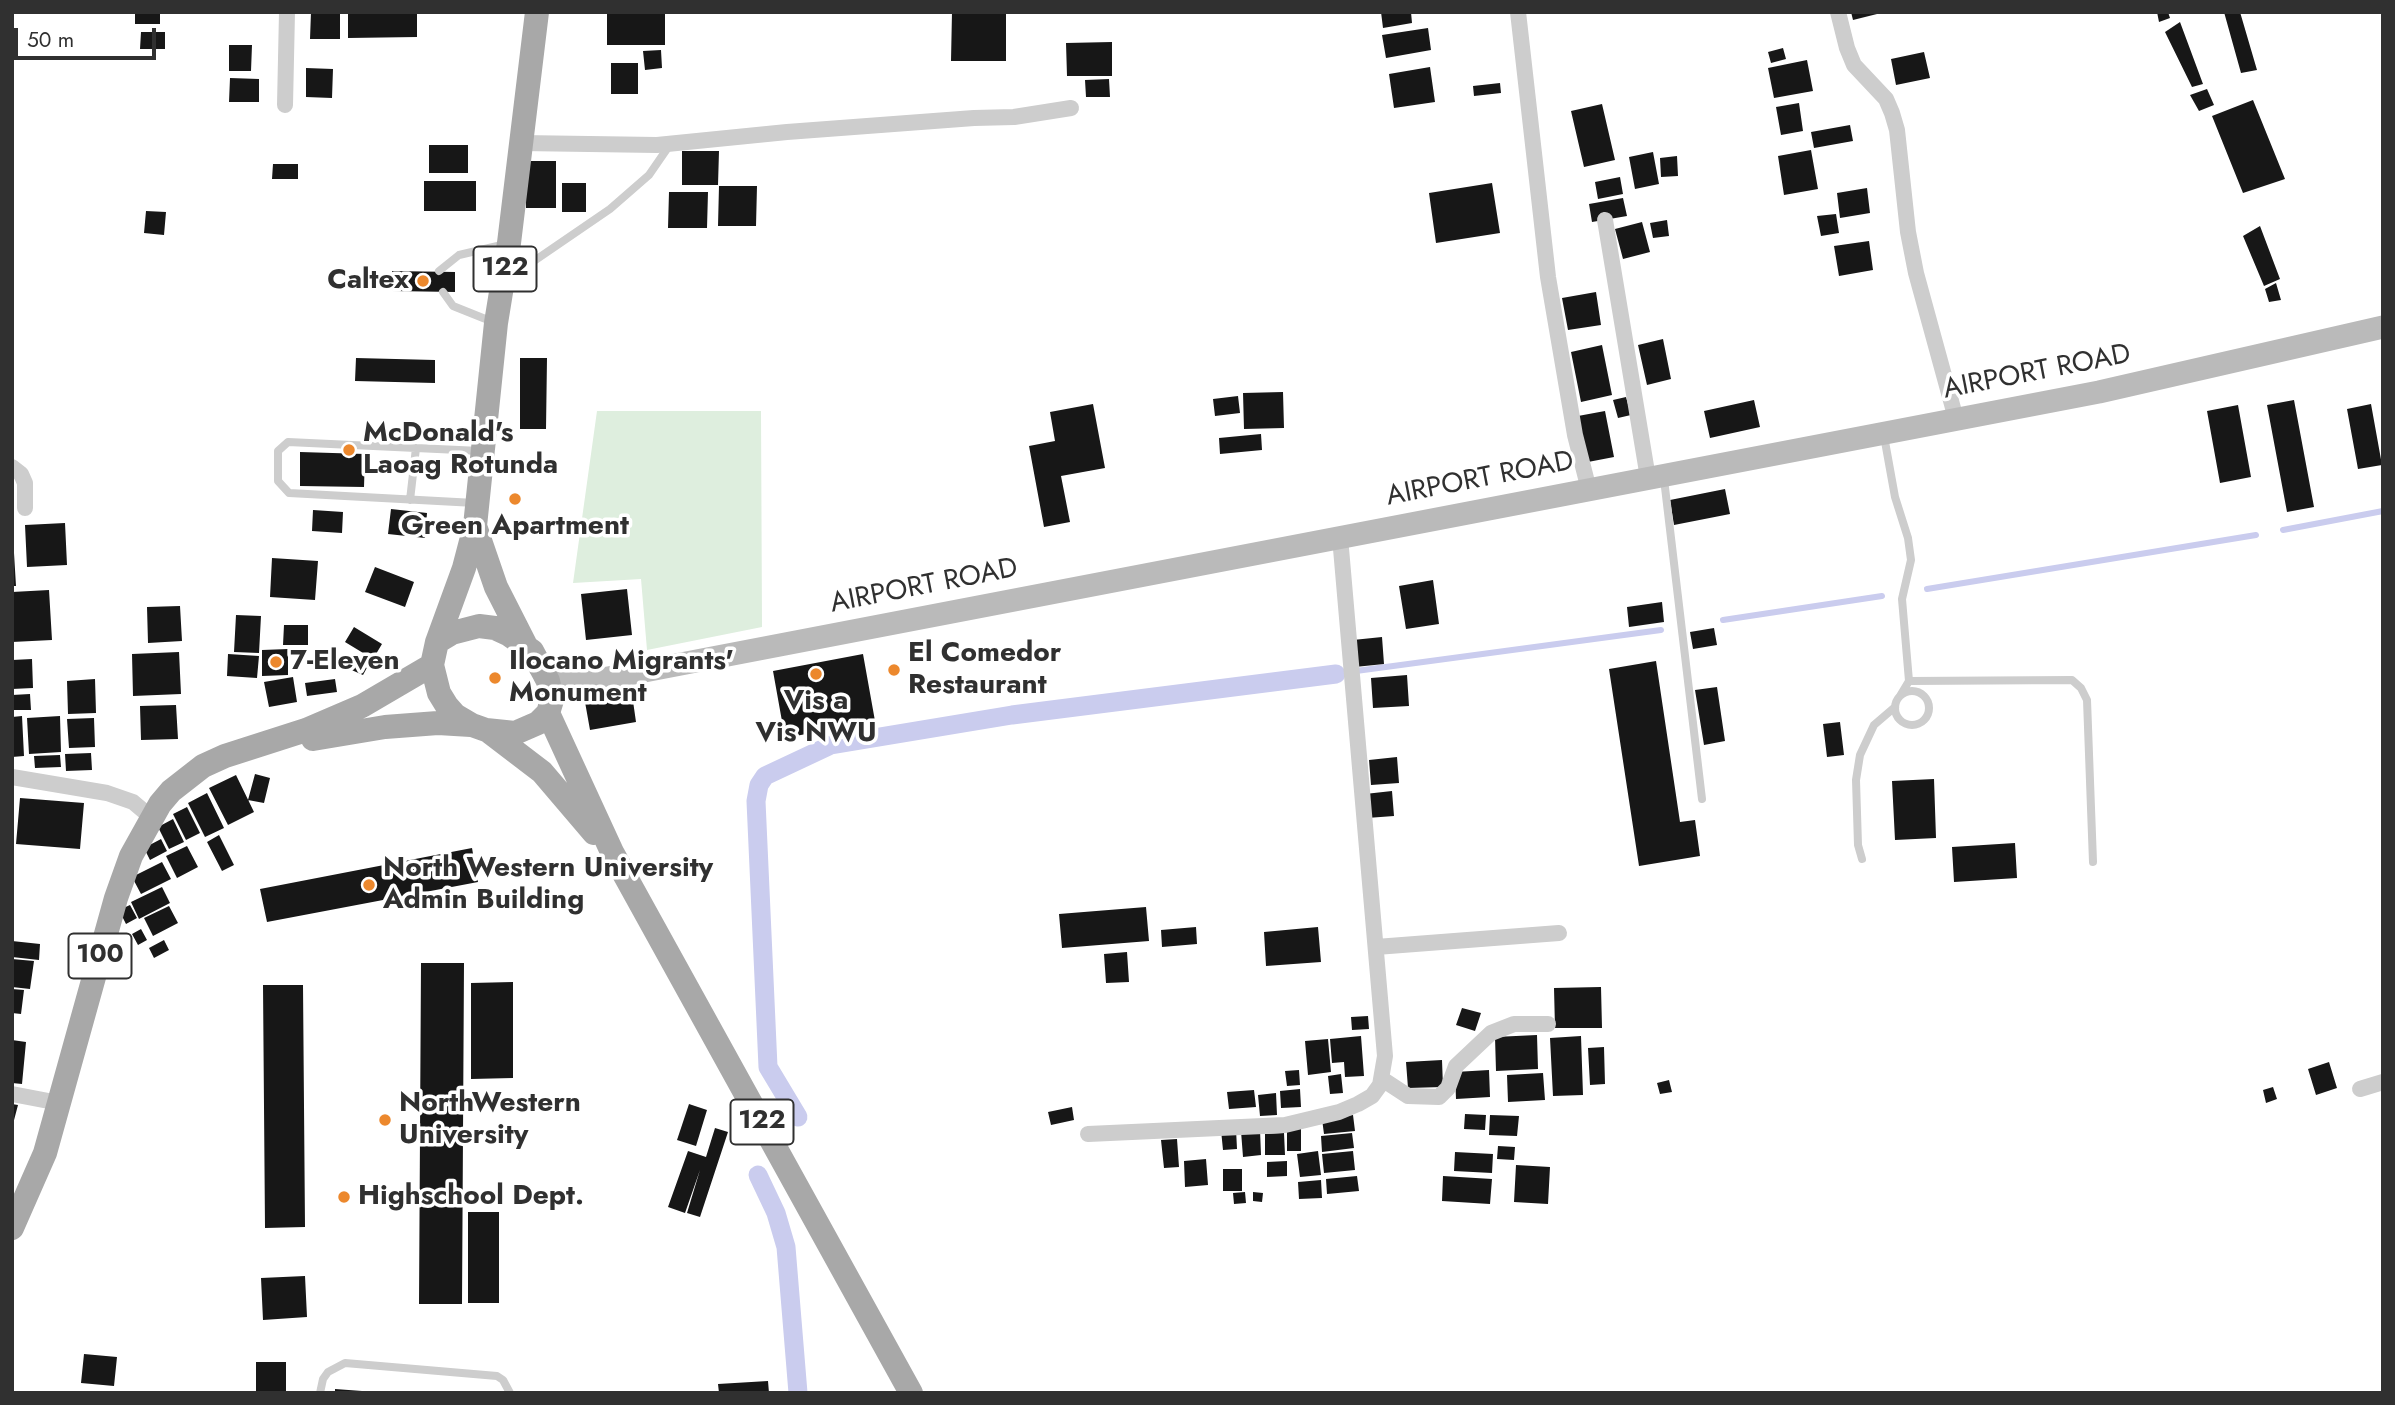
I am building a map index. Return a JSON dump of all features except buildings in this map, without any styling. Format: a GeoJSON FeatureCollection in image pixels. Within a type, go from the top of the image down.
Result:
{"type":"FeatureCollection","features":[{"type":"Feature","properties":{"kind":"main road","name":"122"},"geometry":{"type":"LineString","coordinates":[[435,653],[464,568],[476,515],[496,323],[509,243],[537,12]]}},
{"type":"Feature","properties":{"kind":"main road","name":"AIRPORT ROAD"},"geometry":{"type":"LineString","coordinates":[[587,682],[2099,392],[2383,327]]}},
{"type":"Feature","properties":{"kind":"main road","name":"122"},"geometry":{"type":"LineString","coordinates":[[476,515],[496,587],[526,646]]}},
{"type":"Feature","properties":{"kind":"main road","name":"100"},"geometry":{"type":"LineString","coordinates":[[12,1228],[45,1153],[116,898],[131,856],[160,804],[171,792],[203,766],[306,730],[362,706],[435,653],[452,633],[479,626],[495,628],[526,646],[548,681],[550,707]]}},
{"type":"Feature","properties":{"kind":"main road"},"geometry":{"type":"LineString","coordinates":[[435,653],[439,693],[456,715],[479,728]]}},
{"type":"Feature","properties":{"kind":"main road","name":"100"},"geometry":{"type":"LineString","coordinates":[[540,667],[565,681],[587,682]]}},
{"type":"Feature","properties":{"kind":"main road","name":"100"},"geometry":{"type":"LineString","coordinates":[[263,744],[303,741],[385,727],[438,723],[515,733],[538,723],[566,690],[587,682]]}},
{"type":"Feature","properties":{"kind":"main road","name":"122"},"geometry":{"type":"LineString","coordinates":[[550,707],[612,852],[911,1393]]}},
{"type":"Feature","properties":{"kind":"main road","name":"122"},"geometry":{"type":"LineString","coordinates":[[479,728],[542,772],[612,852]]}},
{"type":"Feature","properties":{"kind":"street"},"geometry":{"type":"LineString","coordinates":[[285,105],[286,12]]}},
{"type":"Feature","properties":{"kind":"street"},"geometry":{"type":"LineString","coordinates":[[1518,12],[1548,277],[1575,435],[1589,489]]}},
{"type":"Feature","properties":{"kind":"street"},"geometry":{"type":"LineString","coordinates":[[1838,12],[1854,65],[1886,99],[1892,113],[1916,273],[1956,419]]}},
{"type":"Feature","properties":{"kind":"street"},"geometry":{"type":"LineString","coordinates":[[521,143],[670,143],[827,129],[1014,117],[1071,108]]}},
{"type":"Feature","properties":{"kind":"street"},"geometry":{"type":"LineString","coordinates":[[1605,220],[1656,477]]}},
{"type":"Feature","properties":{"kind":"street"},"geometry":{"type":"LineString","coordinates":[[12,467],[21,474],[25,483],[24,508]]}},
{"type":"Feature","properties":{"kind":"street"},"geometry":{"type":"LineString","coordinates":[[1088,1134],[1285,1125],[1325,1116],[1358,1104],[1372,1096],[1382,1079],[1385,1056],[1340,537]]}},
{"type":"Feature","properties":{"kind":"street"},"geometry":{"type":"LineString","coordinates":[[12,777],[107,793],[133,802],[152,818]]}},
{"type":"Feature","properties":{"kind":"street"},"geometry":{"type":"LineString","coordinates":[[1376,947],[1559,933]]}},
{"type":"Feature","properties":{"kind":"street"},"geometry":{"type":"LineString","coordinates":[[1382,1079],[1408,1096],[1438,1097],[1448,1088],[1456,1066],[1491,1034],[1514,1024],[1548,1024]]}},
{"type":"Feature","properties":{"kind":"street"},"geometry":{"type":"LineString","coordinates":[[2360,1089],[2383,1082]]}},
{"type":"Feature","properties":{"kind":"street"},"geometry":{"type":"LineString","coordinates":[[12,1094],[59,1103]]}},
{"type":"Feature","properties":{"kind":"lane"},"geometry":{"type":"LineString","coordinates":[[503,278],[534,261],[610,209],[649,175],[670,143]]}},
{"type":"Feature","properties":{"kind":"lane"},"geometry":{"type":"LineString","coordinates":[[439,271],[458,255],[509,243]]}},
{"type":"Feature","properties":{"kind":"lane"},"geometry":{"type":"LineString","coordinates":[[443,292],[453,306],[496,323]]}},
{"type":"Feature","properties":{"kind":"lane"},"geometry":{"type":"LineString","coordinates":[[1863,859],[1858,845],[1856,780],[1860,755],[1874,725],[1895,708],[1909,681],[1902,599],[1912,560],[1895,496],[1883,433]]}},
{"type":"Feature","properties":{"kind":"lane"},"geometry":{"type":"LineString","coordinates":[[476,515],[410,500],[289,493],[278,481],[278,451],[288,442],[483,451]]}},
{"type":"Feature","properties":{"kind":"lane"},"geometry":{"type":"LineString","coordinates":[[410,500],[416,448]]}},
{"type":"Feature","properties":{"kind":"lane"},"geometry":{"type":"LineString","coordinates":[[1656,477],[1702,799]]}},
{"type":"Feature","properties":{"kind":"lane"},"geometry":{"type":"LineString","coordinates":[[1909,681],[2072,680],[2081,688],[2087,700],[2093,862]]}},
{"type":"Feature","properties":{"kind":"lane"},"geometry":{"type":"LineString","coordinates":[[1895,708],[1899,719],[1910,725],[1922,721],[1926,716],[1928,710],[1925,698],[1914,692],[1900,696]]}},
{"type":"Feature","properties":{"kind":"lane"},"geometry":{"type":"LineString","coordinates":[[320,1393],[328,1371],[345,1363],[497,1376],[503,1380],[510,1393]]}},
{"type":"Feature","properties":{"kind":"green space"},"geometry":{"type":"Polygon","coordinates":[[[597,411],[761,411],[762,627],[647,650],[641,579],[573,583],[597,411]]]}},
{"type":"Feature","properties":{"kind":"waterway"},"geometry":{"type":"LineString","coordinates":[[2283,530],[2383,511]]}},
{"type":"Feature","properties":{"kind":"waterway"},"geometry":{"type":"LineString","coordinates":[[1927,589],[2256,535]]}},
{"type":"Feature","properties":{"kind":"waterway"},"geometry":{"type":"LineString","coordinates":[[1723,620],[1882,596]]}},
{"type":"Feature","properties":{"kind":"waterway"},"geometry":{"type":"LineString","coordinates":[[1356,671],[1661,630]]}},
{"type":"Feature","properties":{"kind":"waterway"},"geometry":{"type":"LineString","coordinates":[[798,1117],[768,1067],[756,801],[759,785],[765,776],[831,745],[1012,715],[1336,674]]}},
{"type":"Feature","properties":{"kind":"waterway"},"geometry":{"type":"LineString","coordinates":[[758,1175],[776,1213],[786,1247],[798,1393]]}},
{"type":"Feature","properties":{"kind":"place","name":"Caltex"},"geometry":{"type":"Point","coordinates":[423,281]}},
{"type":"Feature","properties":{"kind":"place","name":"McDonald's Laoag Rotunda"},"geometry":{"type":"Point","coordinates":[349,450]}},
{"type":"Feature","properties":{"kind":"place","name":"Green Apartment"},"geometry":{"type":"Point","coordinates":[515,499]}},
{"type":"Feature","properties":{"kind":"place","name":"7-Eleven"},"geometry":{"type":"Point","coordinates":[276,662]}},
{"type":"Feature","properties":{"kind":"place","name":"El Comedor Restaurant"},"geometry":{"type":"Point","coordinates":[894,670]}},
{"type":"Feature","properties":{"kind":"place","name":"Vis a Vis NWU"},"geometry":{"type":"Point","coordinates":[816,674]}},
{"type":"Feature","properties":{"kind":"place","name":"Ilocano Migrants' Monument"},"geometry":{"type":"Point","coordinates":[495,678]}},
{"type":"Feature","properties":{"kind":"place","name":"North Western University Admin Building"},"geometry":{"type":"Point","coordinates":[369,885]}},
{"type":"Feature","properties":{"kind":"place","name":"NorthWestern University"},"geometry":{"type":"Point","coordinates":[385,1120]}},
{"type":"Feature","properties":{"kind":"place","name":"Highschool Dept."},"geometry":{"type":"Point","coordinates":[344,1197]}}]}
